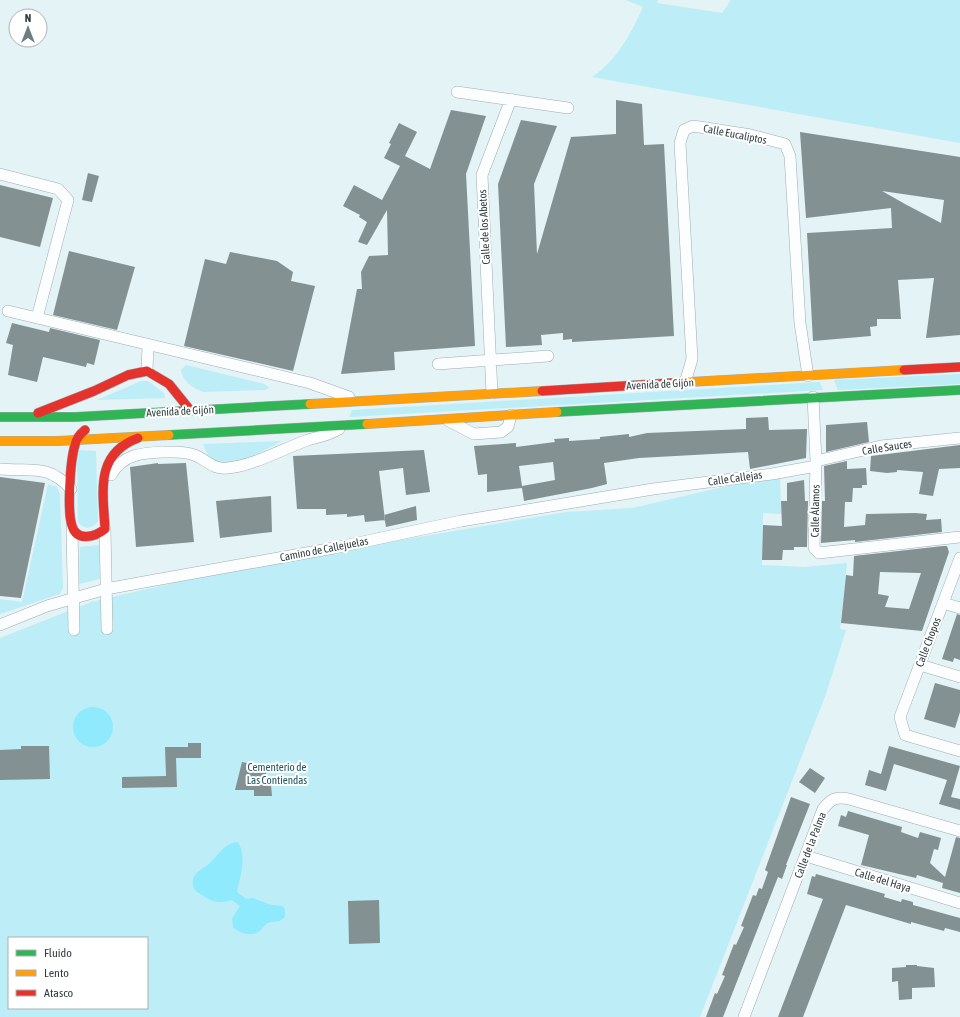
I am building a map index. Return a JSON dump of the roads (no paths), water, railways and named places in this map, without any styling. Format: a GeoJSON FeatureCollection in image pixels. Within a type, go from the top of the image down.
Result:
{"type":"FeatureCollection","features":[{"type":"Feature","properties":{"kind":"highway","name":"Avenida de Gijón"},"geometry":{"type":"LineString","coordinates":[[0,418],[75,417],[960,367]]}},
{"type":"Feature","properties":{"kind":"highway"},"geometry":{"type":"LineString","coordinates":[[28,417],[94,391],[128,375],[147,371],[169,384],[190,410]]}},
{"type":"Feature","properties":{"kind":"highway","name":"Avenida de Gijón"},"geometry":{"type":"LineString","coordinates":[[0,441],[96,439],[813,397],[907,394],[960,390]]}},
{"type":"Feature","properties":{"kind":"highway"},"geometry":{"type":"LineString","coordinates":[[0,418],[26,426],[80,424],[88,428],[96,439],[101,454],[105,529],[99,535],[84,537],[76,534],[72,526],[71,485],[74,448],[83,431],[88,428],[95,425],[107,423],[256,414],[278,406]]}},
{"type":"Feature","properties":{"kind":"highway"},"geometry":{"type":"LineString","coordinates":[[104,488],[110,459],[123,444],[142,436]]}},
{"type":"Feature","properties":{"kind":"highway"},"geometry":{"type":"LineString","coordinates":[[38,441],[59,455],[71,485]]}},
{"type":"Feature","properties":{"kind":"street"},"geometry":{"type":"LineString","coordinates":[[457,92],[568,108]]}},
{"type":"Feature","properties":{"kind":"street","name":"Calle de los Abetos"},"geometry":{"type":"LineString","coordinates":[[492,393],[482,175],[512,99]]}},
{"type":"Feature","properties":{"kind":"street","name":"Calle Eucaliptos"},"geometry":{"type":"LineString","coordinates":[[685,383],[692,359],[680,143],[684,130],[694,126],[751,135],[785,144],[790,156],[800,323],[808,376]]}},
{"type":"Feature","properties":{"kind":"street"},"geometry":{"type":"LineString","coordinates":[[0,174],[58,189],[68,200],[37,318]]}},
{"type":"Feature","properties":{"kind":"street","name":"Avenida de Gijón"},"geometry":{"type":"LineString","coordinates":[[8,311],[310,383],[361,401]]}},
{"type":"Feature","properties":{"kind":"street"},"geometry":{"type":"LineString","coordinates":[[147,371],[148,345]]}},
{"type":"Feature","properties":{"kind":"street"},"geometry":{"type":"LineString","coordinates":[[438,364],[548,356]]}},
{"type":"Feature","properties":{"kind":"street","name":"Avenida de Gijón"},"geometry":{"type":"LineString","coordinates":[[907,394],[922,401],[960,399]]}},
{"type":"Feature","properties":{"kind":"street","name":"Calle Álamos"},"geometry":{"type":"LineString","coordinates":[[813,397],[816,463],[814,548],[819,553],[960,537]]}},
{"type":"Feature","properties":{"kind":"street"},"geometry":{"type":"LineString","coordinates":[[445,419],[474,434],[501,432],[508,427],[511,415]]}},
{"type":"Feature","properties":{"kind":"street","name":"Avenida de Gijón"},"geometry":{"type":"LineString","coordinates":[[104,488],[115,468],[121,462],[137,454],[184,452],[200,457],[214,467],[239,467],[307,440],[327,436],[346,425]]}},
{"type":"Feature","properties":{"kind":"street","name":"Calle Sauces"},"geometry":{"type":"LineString","coordinates":[[816,463],[881,446],[960,438]]}},
{"type":"Feature","properties":{"kind":"street","name":"Calle Callejas"},"geometry":{"type":"LineString","coordinates":[[653,489],[772,474],[816,463]]}},
{"type":"Feature","properties":{"kind":"street"},"geometry":{"type":"LineString","coordinates":[[0,469],[53,473],[71,485]]}},
{"type":"Feature","properties":{"kind":"street","name":"Camino de Callejuelas"},"geometry":{"type":"LineString","coordinates":[[0,625],[47,606],[106,589],[334,548],[461,521],[653,489]]}},
{"type":"Feature","properties":{"kind":"street"},"geometry":{"type":"LineString","coordinates":[[72,526],[74,630]]}},
{"type":"Feature","properties":{"kind":"street"},"geometry":{"type":"LineString","coordinates":[[105,529],[107,629]]}},
{"type":"Feature","properties":{"kind":"street","name":"Calle Chopos"},"geometry":{"type":"LineString","coordinates":[[960,558],[900,717],[901,727],[905,735],[960,751]]}},
{"type":"Feature","properties":{"kind":"street"},"geometry":{"type":"LineString","coordinates":[[943,603],[960,608]]}},
{"type":"Feature","properties":{"kind":"street"},"geometry":{"type":"LineString","coordinates":[[920,665],[960,677]]}},
{"type":"Feature","properties":{"kind":"street","name":"Calle de la Palma"},"geometry":{"type":"LineString","coordinates":[[744,1017],[823,809],[829,802],[838,797],[960,831]]}},
{"type":"Feature","properties":{"kind":"street","name":"Calle del Haya"},"geometry":{"type":"LineString","coordinates":[[806,856],[960,903]]}},
{"type":"Feature","properties":{"kind":"water"},"geometry":{"type":"Polygon","coordinates":[[[93,707],[107,713],[113,727],[107,741],[93,747],[79,741],[73,727],[79,713],[93,707]]]}},
{"type":"Feature","properties":{"kind":"water"},"geometry":{"type":"Polygon","coordinates":[[[238,842],[241,848],[242,860],[237,892],[246,899],[253,898],[271,905],[283,906],[285,910],[285,917],[278,921],[268,923],[259,931],[252,934],[241,933],[233,927],[232,919],[240,906],[232,900],[218,902],[208,899],[196,891],[193,885],[195,875],[198,872],[209,864],[225,847],[238,842]]]}},
{"type":"Feature","properties":{"kind":"park label","name":"Cementerio de Las Contiendas"},"geometry":{"type":"Point","coordinates":[277,773]}}]}
